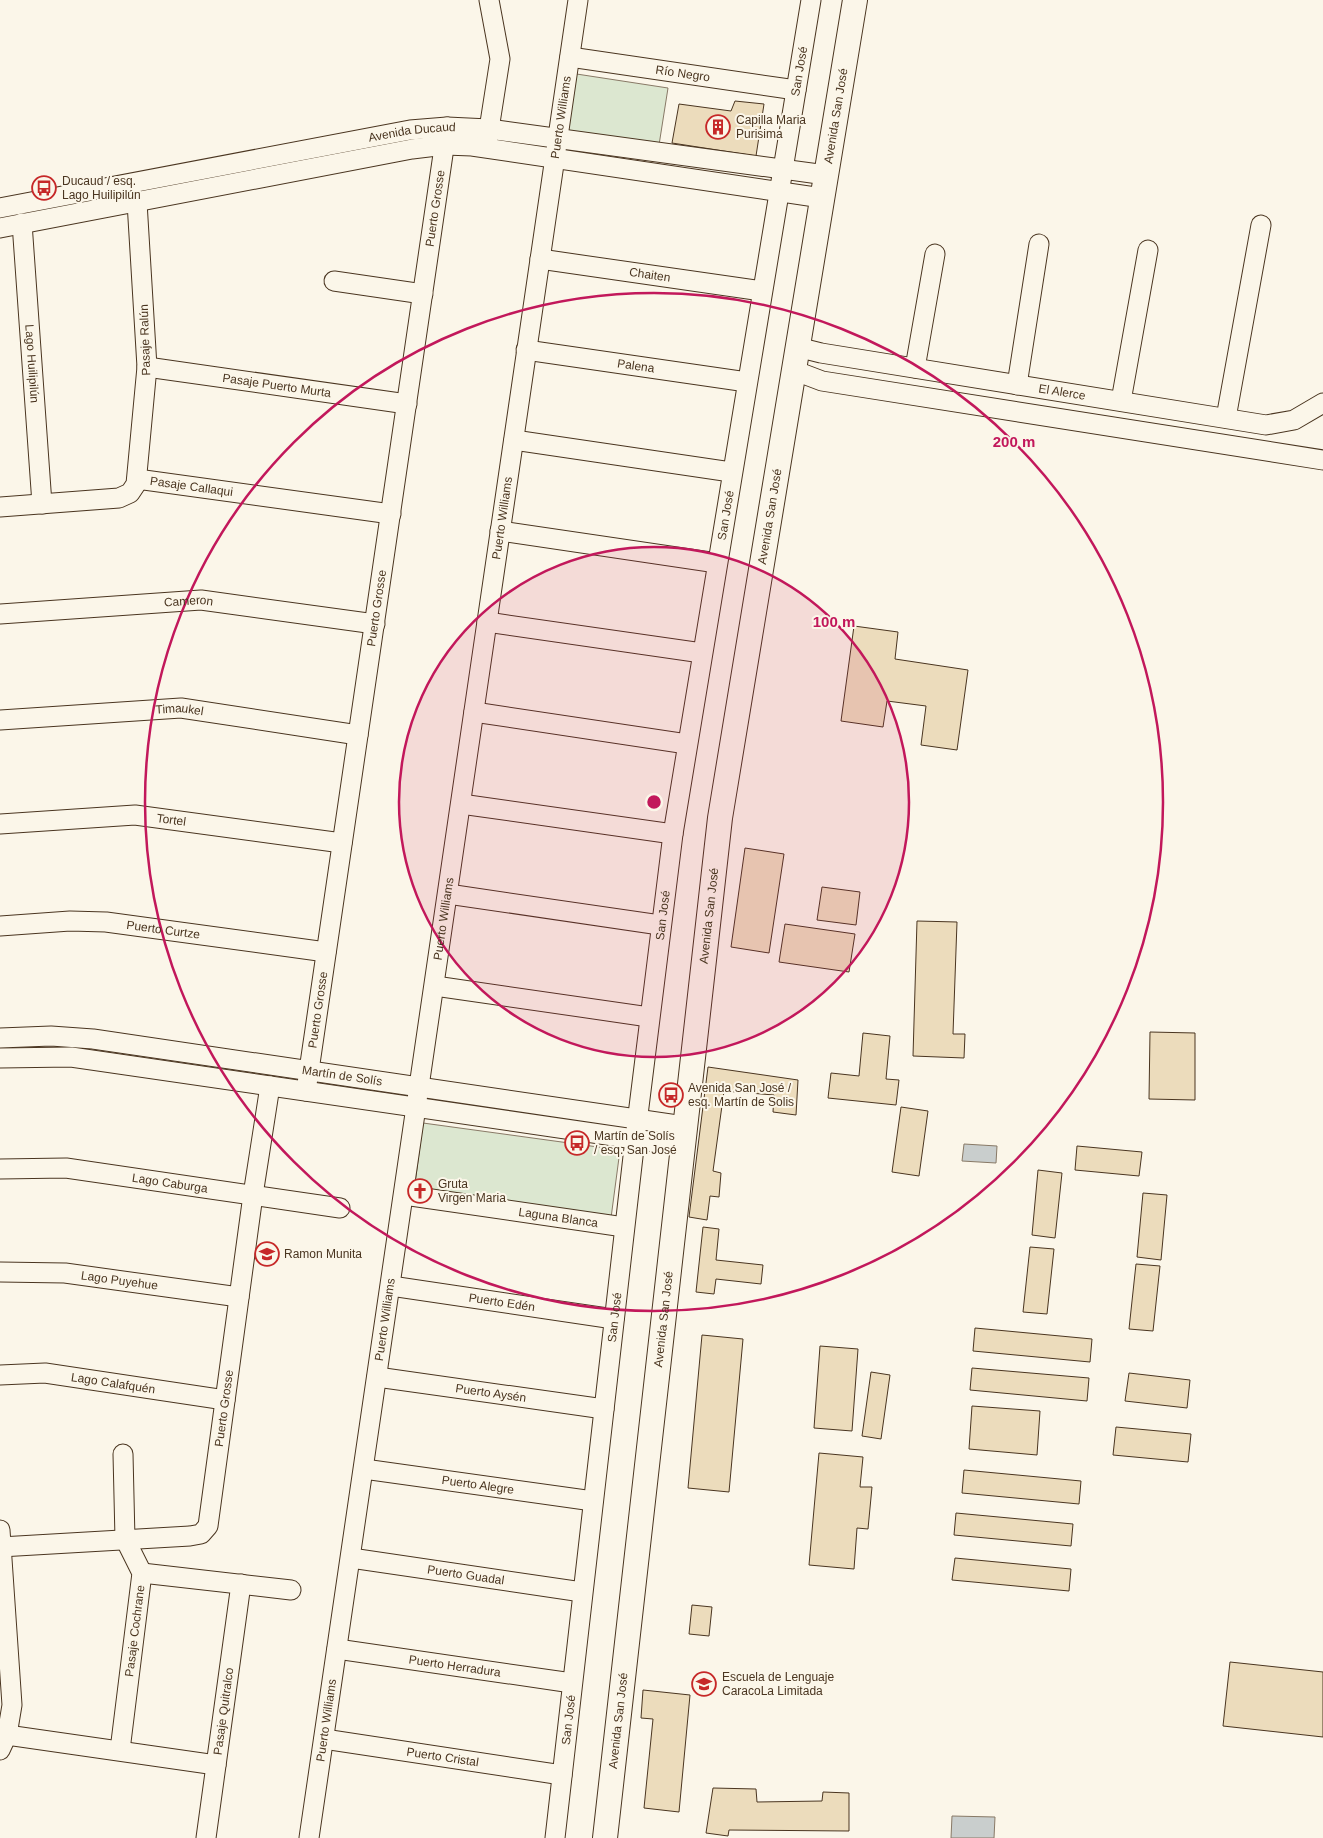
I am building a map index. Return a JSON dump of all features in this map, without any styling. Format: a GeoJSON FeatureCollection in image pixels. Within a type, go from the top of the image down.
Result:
{"type":"FeatureCollection","features":[{"type":"Feature","properties":{"kind":"main road","name":"Avenida San José"},"geometry":{"type":"LineString","coordinates":[[605,1838],[713,870],[729,757],[855,0]]}},
{"type":"Feature","properties":{"kind":"street"},"geometry":{"type":"LineString","coordinates":[[485,148],[500,59],[489,0]]}},
{"type":"Feature","properties":{"kind":"street","name":"Puerto Williams"},"geometry":{"type":"LineString","coordinates":[[309,1838],[578,0]]}},
{"type":"Feature","properties":{"kind":"street","name":"San José"},"geometry":{"type":"LineString","coordinates":[[556,1838],[582,1592],[660,925],[731,472],[811,0]]}},
{"type":"Feature","properties":{"kind":"street","name":"Río Negro"},"geometry":{"type":"LineString","coordinates":[[570,57],[796,90]]}},
{"type":"Feature","properties":{"kind":"street","name":"Avenida Ducaud"},"geometry":{"type":"LineString","coordinates":[[0,208],[380,134],[447,127],[489,129],[782,170],[824,186]]}},
{"type":"Feature","properties":{"kind":"street","name":"Puerto Grosse"},"geometry":{"type":"LineString","coordinates":[[306,1091],[447,127]]}},
{"type":"Feature","properties":{"kind":"street","name":"Avenida Ducaud"},"geometry":{"type":"LineString","coordinates":[[0,228],[412,149],[445,145],[485,148],[778,192],[824,186]]}},
{"type":"Feature","properties":{"kind":"street","name":"Pasaje Ralún"},"geometry":{"type":"LineString","coordinates":[[137,202],[148,367],[137,479]]}},
{"type":"Feature","properties":{"kind":"street","name":"Lago Huilipilún"},"geometry":{"type":"LineString","coordinates":[[22,224],[42,504]]}},
{"type":"Feature","properties":{"kind":"street"},"geometry":{"type":"LineString","coordinates":[[1226,418],[1261,225]]}},
{"type":"Feature","properties":{"kind":"street"},"geometry":{"type":"LineString","coordinates":[[1016,384],[1039,244]]}},
{"type":"Feature","properties":{"kind":"street"},"geometry":{"type":"LineString","coordinates":[[1121,401],[1148,250]]}},
{"type":"Feature","properties":{"kind":"street"},"geometry":{"type":"LineString","coordinates":[[915,368],[935,254]]}},
{"type":"Feature","properties":{"kind":"street","name":"Chaiten"},"geometry":{"type":"LineString","coordinates":[[540,259],[762,291]]}},
{"type":"Feature","properties":{"kind":"street"},"geometry":{"type":"LineString","coordinates":[[334,281],[423,294]]}},
{"type":"Feature","properties":{"kind":"street","name":"El Alerce"},"geometry":{"type":"LineString","coordinates":[[797,347],[1266,425],[1284,423],[1302,417],[1323,402]]}},
{"type":"Feature","properties":{"kind":"street","name":"Palena"},"geometry":{"type":"LineString","coordinates":[[526,350],[747,382]]}},
{"type":"Feature","properties":{"kind":"street","name":"Pasaje Puerto Murta"},"geometry":{"type":"LineString","coordinates":[[148,367],[407,404]]}},
{"type":"Feature","properties":{"kind":"street"},"geometry":{"type":"LineString","coordinates":[[793,370],[822,380],[1323,460]]}},
{"type":"Feature","properties":{"kind":"street"},"geometry":{"type":"LineString","coordinates":[[514,440],[731,472]]}},
{"type":"Feature","properties":{"kind":"street","name":"Pasaje Callaqui"},"geometry":{"type":"LineString","coordinates":[[0,507],[119,498],[130,493],[137,479],[391,514]]}},
{"type":"Feature","properties":{"kind":"street"},"geometry":{"type":"LineString","coordinates":[[500,531],[717,563]]}},
{"type":"Feature","properties":{"kind":"street","name":"Cameron"},"geometry":{"type":"LineString","coordinates":[[0,614],[200,600],[375,624]]}},
{"type":"Feature","properties":{"kind":"street"},"geometry":{"type":"LineString","coordinates":[[487,622],[702,653]]}},
{"type":"Feature","properties":{"kind":"street","name":"Timaukel"},"geometry":{"type":"LineString","coordinates":[[0,720],[176,708],[358,735]]}},
{"type":"Feature","properties":{"kind":"street"},"geometry":{"type":"LineString","coordinates":[[474,712],[687,744]]}},
{"type":"Feature","properties":{"kind":"street"},"geometry":{"type":"LineString","coordinates":[[461,804],[673,834]]}},
{"type":"Feature","properties":{"kind":"street","name":"Tortel"},"geometry":{"type":"LineString","coordinates":[[0,824],[135,815],[342,843]]}},
{"type":"Feature","properties":{"kind":"street"},"geometry":{"type":"LineString","coordinates":[[448,894],[660,925]]}},
{"type":"Feature","properties":{"kind":"street","name":"Puerto Curtze"},"geometry":{"type":"LineString","coordinates":[[0,926],[70,921],[106,922],[326,952]]}},
{"type":"Feature","properties":{"kind":"street"},"geometry":{"type":"LineString","coordinates":[[435,986],[649,1017]]}},
{"type":"Feature","properties":{"kind":"street","name":"Martín de Solís"},"geometry":{"type":"LineString","coordinates":[[0,1038],[72,1037],[309,1071],[637,1119],[683,1136]]}},
{"type":"Feature","properties":{"kind":"street","name":"Martín de Solís"},"geometry":{"type":"LineString","coordinates":[[0,1058],[71,1057],[634,1138],[683,1136]]}},
{"type":"Feature","properties":{"kind":"street","name":"Puerto Grosse"},"geometry":{"type":"LineString","coordinates":[[125,1540],[190,1536],[201,1534],[208,1526],[253,1195],[270,1086]]}},
{"type":"Feature","properties":{"kind":"street","name":"Lago Caburga"},"geometry":{"type":"LineString","coordinates":[[0,1169],[66,1168],[340,1208]]}},
{"type":"Feature","properties":{"kind":"street","name":"Laguna Blanca"},"geometry":{"type":"LineString","coordinates":[[404,1195],[624,1227]]}},
{"type":"Feature","properties":{"kind":"street","name":"Lago Puyehue"},"geometry":{"type":"LineString","coordinates":[[0,1272],[65,1273],[239,1297]]}},
{"type":"Feature","properties":{"kind":"street","name":"Puerto Edén"},"geometry":{"type":"LineString","coordinates":[[391,1286],[614,1319]]}},
{"type":"Feature","properties":{"kind":"street","name":"Lago Calafquén"},"geometry":{"type":"LineString","coordinates":[[0,1375],[54,1374],[225,1400]]}},
{"type":"Feature","properties":{"kind":"street","name":"Puerto Aysén"},"geometry":{"type":"LineString","coordinates":[[377,1378],[604,1409]]}},
{"type":"Feature","properties":{"kind":"street","name":"Pasaje Cochrane"},"geometry":{"type":"LineString","coordinates":[[120,1750],[142,1573],[125,1540],[123,1454]]}},
{"type":"Feature","properties":{"kind":"street","name":"Puerto Alegre"},"geometry":{"type":"LineString","coordinates":[[364,1469],[593,1501]]}},
{"type":"Feature","properties":{"kind":"street"},"geometry":{"type":"LineString","coordinates":[[125,1540],[0,1542],[12,1705],[4,1742],[120,1750],[216,1765]]}},
{"type":"Feature","properties":{"kind":"street","name":"Puerto Guadal"},"geometry":{"type":"LineString","coordinates":[[350,1558],[582,1592]]}},
{"type":"Feature","properties":{"kind":"street"},"geometry":{"type":"LineString","coordinates":[[142,1573],[291,1590]]}},
{"type":"Feature","properties":{"kind":"street","name":"Pasaje Quitralco"},"geometry":{"type":"LineString","coordinates":[[206,1838],[241,1584]]}},
{"type":"Feature","properties":{"kind":"street","name":"Puerto Herradura"},"geometry":{"type":"LineString","coordinates":[[337,1649],[572,1683]]}},
{"type":"Feature","properties":{"kind":"street","name":"Puerto Cristal"},"geometry":{"type":"LineString","coordinates":[[324,1738],[562,1775]]}},
{"type":"Feature","properties":{"kind":"green space"},"geometry":{"type":"Polygon","coordinates":[[[570,73],[668,88],[659,145],[561,130],[570,73]]]}},
{"type":"Feature","properties":{"kind":"green space"},"geometry":{"type":"Polygon","coordinates":[[[423,1123],[620,1150],[611,1218],[414,1191],[423,1123]]]}},
{"type":"Feature","properties":{"kind":"shaded area"},"geometry":{"type":"Polygon","coordinates":[[[964,1144],[997,1146],[996,1163],[962,1161],[964,1144]]]}},
{"type":"Feature","properties":{"kind":"shaded area"},"geometry":{"type":"Polygon","coordinates":[[[952,1816],[995,1817],[994,1838],[951,1838],[952,1816]]]}},
{"type":"Feature","properties":{"kind":"building","name":"Capilla Maria Purisima"},"geometry":{"type":"Polygon","coordinates":[[[735,101],[764,104],[756,156],[672,143],[679,104],[731,111],[735,101]]]}},
{"type":"Feature","properties":{"kind":"building"},"geometry":{"type":"Polygon","coordinates":[[[854,626],[898,632],[895,659],[968,670],[957,750],[921,745],[926,706],[887,701],[883,727],[841,721],[854,626]]]}},
{"type":"Feature","properties":{"kind":"building"},"geometry":{"type":"Polygon","coordinates":[[[745,848],[784,854],[769,953],[731,947],[745,848]]]}},
{"type":"Feature","properties":{"kind":"building"},"geometry":{"type":"Polygon","coordinates":[[[822,887],[860,892],[856,925],[817,920],[822,887]]]}},
{"type":"Feature","properties":{"kind":"building"},"geometry":{"type":"Polygon","coordinates":[[[917,921],[957,922],[953,1034],[965,1034],[964,1058],[913,1056],[917,921]]]}},
{"type":"Feature","properties":{"kind":"building"},"geometry":{"type":"Polygon","coordinates":[[[785,924],[855,934],[849,972],[779,962],[785,924]]]}},
{"type":"Feature","properties":{"kind":"building"},"geometry":{"type":"Polygon","coordinates":[[[1150,1032],[1195,1033],[1195,1100],[1149,1099],[1150,1032]]]}},
{"type":"Feature","properties":{"kind":"building"},"geometry":{"type":"Polygon","coordinates":[[[863,1033],[890,1036],[886,1079],[899,1080],[896,1105],[828,1098],[831,1073],[859,1076],[863,1033]]]}},
{"type":"Feature","properties":{"kind":"building"},"geometry":{"type":"Polygon","coordinates":[[[708,1067],[798,1080],[796,1115],[773,1112],[774,1095],[724,1091],[713,1171],[721,1173],[719,1197],[710,1196],[707,1220],[689,1217],[708,1067]]]}},
{"type":"Feature","properties":{"kind":"building"},"geometry":{"type":"Polygon","coordinates":[[[901,1107],[928,1111],[919,1176],[892,1172],[901,1107]]]}},
{"type":"Feature","properties":{"kind":"building"},"geometry":{"type":"Polygon","coordinates":[[[1077,1146],[1142,1152],[1139,1176],[1075,1170],[1077,1146]]]}},
{"type":"Feature","properties":{"kind":"building"},"geometry":{"type":"Polygon","coordinates":[[[1038,1170],[1062,1173],[1055,1238],[1032,1235],[1038,1170]]]}},
{"type":"Feature","properties":{"kind":"building"},"geometry":{"type":"Polygon","coordinates":[[[1143,1193],[1167,1195],[1161,1260],[1137,1257],[1143,1193]]]}},
{"type":"Feature","properties":{"kind":"building"},"geometry":{"type":"Polygon","coordinates":[[[703,1227],[719,1229],[716,1260],[763,1265],[761,1284],[716,1279],[714,1294],[696,1292],[703,1227]]]}},
{"type":"Feature","properties":{"kind":"building"},"geometry":{"type":"Polygon","coordinates":[[[1030,1247],[1054,1249],[1047,1314],[1023,1312],[1030,1247]]]}},
{"type":"Feature","properties":{"kind":"building"},"geometry":{"type":"Polygon","coordinates":[[[1136,1264],[1160,1266],[1153,1331],[1129,1329],[1136,1264]]]}},
{"type":"Feature","properties":{"kind":"building"},"geometry":{"type":"Polygon","coordinates":[[[975,1328],[1092,1339],[1090,1362],[973,1351],[975,1328]]]}},
{"type":"Feature","properties":{"kind":"building"},"geometry":{"type":"Polygon","coordinates":[[[702,1335],[743,1339],[729,1492],[688,1488],[702,1335]]]}},
{"type":"Feature","properties":{"kind":"building"},"geometry":{"type":"Polygon","coordinates":[[[820,1346],[858,1349],[852,1431],[814,1428],[820,1346]]]}},
{"type":"Feature","properties":{"kind":"building"},"geometry":{"type":"Polygon","coordinates":[[[972,1368],[1089,1378],[1087,1401],[970,1390],[972,1368]]]}},
{"type":"Feature","properties":{"kind":"building"},"geometry":{"type":"Polygon","coordinates":[[[871,1372],[890,1375],[881,1439],[862,1436],[871,1372]]]}},
{"type":"Feature","properties":{"kind":"building"},"geometry":{"type":"Polygon","coordinates":[[[1129,1373],[1190,1380],[1187,1408],[1125,1401],[1129,1373]]]}},
{"type":"Feature","properties":{"kind":"building"},"geometry":{"type":"Polygon","coordinates":[[[972,1406],[1040,1411],[1037,1455],[969,1449],[972,1406]]]}},
{"type":"Feature","properties":{"kind":"building"},"geometry":{"type":"Polygon","coordinates":[[[1116,1427],[1191,1434],[1188,1462],[1113,1455],[1116,1427]]]}},
{"type":"Feature","properties":{"kind":"building"},"geometry":{"type":"Polygon","coordinates":[[[819,1453],[863,1457],[860,1487],[872,1487],[868,1529],[857,1528],[854,1569],[809,1565],[819,1453]]]}},
{"type":"Feature","properties":{"kind":"building"},"geometry":{"type":"Polygon","coordinates":[[[964,1470],[1081,1481],[1079,1504],[962,1493],[964,1470]]]}},
{"type":"Feature","properties":{"kind":"building"},"geometry":{"type":"Polygon","coordinates":[[[956,1513],[1073,1524],[1071,1546],[954,1535],[956,1513]]]}},
{"type":"Feature","properties":{"kind":"building"},"geometry":{"type":"Polygon","coordinates":[[[955,1558],[1071,1569],[1069,1591],[952,1580],[955,1558]]]}},
{"type":"Feature","properties":{"kind":"building"},"geometry":{"type":"Polygon","coordinates":[[[692,1605],[712,1607],[709,1636],[689,1634],[692,1605]]]}},
{"type":"Feature","properties":{"kind":"building"},"geometry":{"type":"Polygon","coordinates":[[[1230,1662],[1323,1672],[1323,1737],[1223,1726],[1230,1662]]]}},
{"type":"Feature","properties":{"kind":"building"},"geometry":{"type":"Polygon","coordinates":[[[643,1690],[690,1695],[679,1812],[644,1808],[653,1719],[641,1718],[643,1690]]]}},
{"type":"Feature","properties":{"kind":"building"},"geometry":{"type":"Polygon","coordinates":[[[713,1788],[756,1789],[757,1802],[822,1801],[823,1792],[849,1793],[849,1831],[729,1830],[728,1836],[706,1833],[713,1788]]]}},
{"type":"Feature","properties":{"kind":"place","name":"Capilla Maria Purisima"},"geometry":{"type":"Point","coordinates":[718,127]}},
{"type":"Feature","properties":{"kind":"place","name":"Ducaud / esq. Lago Huilipilún"},"geometry":{"type":"Point","coordinates":[44,188]}},
{"type":"Feature","properties":{"kind":"place","name":"Avenida San José / esq. Martín de Solis"},"geometry":{"type":"Point","coordinates":[671,1095]}},
{"type":"Feature","properties":{"kind":"place","name":"Martín de Solís / esq. San José"},"geometry":{"type":"Point","coordinates":[577,1143]}},
{"type":"Feature","properties":{"kind":"place","name":"Gruta Virgen Maria"},"geometry":{"type":"Point","coordinates":[420,1191]}},
{"type":"Feature","properties":{"kind":"place","name":"Ramon Munita"},"geometry":{"type":"Point","coordinates":[267,1254]}},
{"type":"Feature","properties":{"kind":"place","name":"Escuela de Lenguaje CaracoLa Limitada"},"geometry":{"type":"Point","coordinates":[704,1684]}}]}
